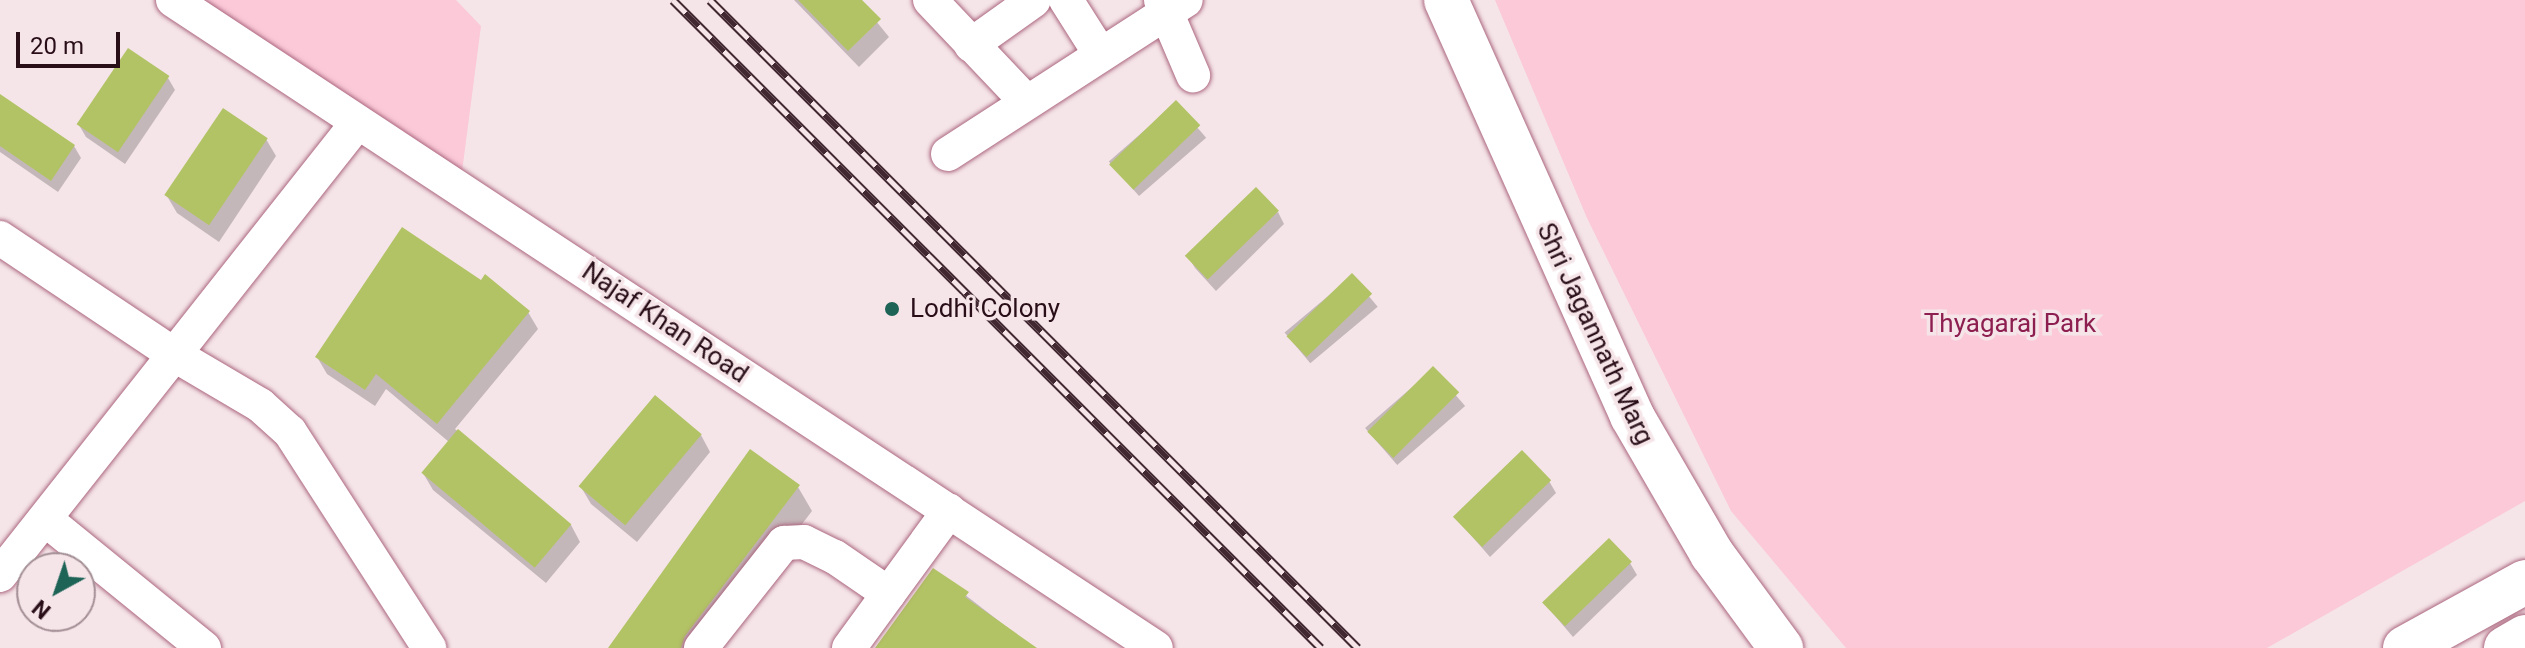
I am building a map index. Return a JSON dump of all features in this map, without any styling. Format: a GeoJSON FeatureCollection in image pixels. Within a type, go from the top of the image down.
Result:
{"type":"FeatureCollection","features":[{"type":"Feature","properties":{"kind":"street","name":"Najaf Khan Road"},"geometry":{"type":"LineString","coordinates":[[173,0],[949,511],[1145,645]]}},
{"type":"Feature","properties":{"kind":"street"},"geometry":{"type":"LineString","coordinates":[[971,45],[1034,0]]}},
{"type":"Feature","properties":{"kind":"street"},"geometry":{"type":"LineString","coordinates":[[1066,0],[1099,52]]}},
{"type":"Feature","properties":{"kind":"street","name":"Shri Jagannath Marg"},"geometry":{"type":"LineString","coordinates":[[1446,0],[1632,416],[1712,554],[1781,648]]}},
{"type":"Feature","properties":{"kind":"street"},"geometry":{"type":"LineString","coordinates":[[936,2],[971,45],[1026,101]]}},
{"type":"Feature","properties":{"kind":"street"},"geometry":{"type":"LineString","coordinates":[[948,154],[1171,4],[1193,75]]}},
{"type":"Feature","properties":{"kind":"street"},"geometry":{"type":"LineString","coordinates":[[0,575],[358,122]]}},
{"type":"Feature","properties":{"kind":"street"},"geometry":{"type":"LineString","coordinates":[[0,238],[175,355],[260,405],[290,432],[429,648]]}},
{"type":"Feature","properties":{"kind":"street"},"geometry":{"type":"LineString","coordinates":[[849,648],[949,511]]}},
{"type":"Feature","properties":{"kind":"street"},"geometry":{"type":"LineString","coordinates":[[45,519],[204,648]]}},
{"type":"Feature","properties":{"kind":"street"},"geometry":{"type":"LineString","coordinates":[[701,648],[784,543],[804,542],[835,557],[889,594]]}},
{"type":"Feature","properties":{"kind":"street"},"geometry":{"type":"LineString","coordinates":[[2405,648],[2525,582]]}},
{"type":"Feature","properties":{"kind":"street"},"geometry":{"type":"LineString","coordinates":[[2506,648],[2525,637]]}},
{"type":"Feature","properties":{"kind":"green space"},"geometry":{"type":"Polygon","coordinates":[[[174,0],[456,0],[481,26],[460,187],[174,0]]]}},
{"type":"Feature","properties":{"kind":"green space","name":"Thyagaraj Park"},"geometry":{"type":"Polygon","coordinates":[[[1495,0],[2525,0],[2525,501],[2267,648],[1846,648],[1731,511],[1587,218],[1495,0]]]}},
{"type":"Feature","properties":{"kind":"building"},"geometry":{"type":"Polygon","coordinates":[[[798,0],[862,0],[881,19],[848,51],[798,0]]]}},
{"type":"Feature","properties":{"kind":"building"},"geometry":{"type":"Polygon","coordinates":[[[128,48],[169,76],[118,152],[77,124],[128,48]]]}},
{"type":"Feature","properties":{"kind":"building"},"geometry":{"type":"Polygon","coordinates":[[[0,94],[75,145],[51,181],[0,146],[0,94]]]}},
{"type":"Feature","properties":{"kind":"building"},"geometry":{"type":"Polygon","coordinates":[[[1176,100],[1200,125],[1133,190],[1109,165],[1176,100]]]}},
{"type":"Feature","properties":{"kind":"building"},"geometry":{"type":"Polygon","coordinates":[[[223,108],[268,138],[209,225],[164,195],[223,108]]]}},
{"type":"Feature","properties":{"kind":"building"},"geometry":{"type":"Polygon","coordinates":[[[1256,187],[1279,211],[1208,280],[1185,256],[1256,187]]]}},
{"type":"Feature","properties":{"kind":"building"},"geometry":{"type":"Polygon","coordinates":[[[402,227],[481,280],[485,274],[530,311],[437,424],[376,374],[365,390],[315,357],[402,227]]]}},
{"type":"Feature","properties":{"kind":"building"},"geometry":{"type":"Polygon","coordinates":[[[1352,273],[1372,294],[1307,357],[1287,336],[1352,273]]]}},
{"type":"Feature","properties":{"kind":"building"},"geometry":{"type":"Polygon","coordinates":[[[1433,366],[1459,392],[1393,458],[1367,432],[1433,366]]]}},
{"type":"Feature","properties":{"kind":"building"},"geometry":{"type":"Polygon","coordinates":[[[655,395],[702,434],[625,525],[579,486],[655,395]]]}},
{"type":"Feature","properties":{"kind":"building"},"geometry":{"type":"Polygon","coordinates":[[[458,429],[571,524],[535,568],[421,473],[458,429]]]}},
{"type":"Feature","properties":{"kind":"building"},"geometry":{"type":"Polygon","coordinates":[[[750,449],[800,485],[685,636],[681,648],[608,648],[750,449]]]}},
{"type":"Feature","properties":{"kind":"building"},"geometry":{"type":"Polygon","coordinates":[[[1522,450],[1551,480],[1482,547],[1453,517],[1522,450]]]}},
{"type":"Feature","properties":{"kind":"building"},"geometry":{"type":"Polygon","coordinates":[[[1609,538],[1632,562],[1565,626],[1542,603],[1609,538]]]}},
{"type":"Feature","properties":{"kind":"building"},"geometry":{"type":"Polygon","coordinates":[[[933,568],[969,592],[965,597],[1037,648],[875,648],[933,568]]]}},
{"type":"Feature","properties":{"kind":"railway"},"geometry":{"type":"LineString","coordinates":[[673,0],[1321,648]]}},
{"type":"Feature","properties":{"kind":"railway"},"geometry":{"type":"LineString","coordinates":[[710,0],[1358,648]]}},
{"type":"Feature","properties":{"kind":"place","name":"Lodhi Colony"},"geometry":{"type":"Point","coordinates":[892,309]}}]}
